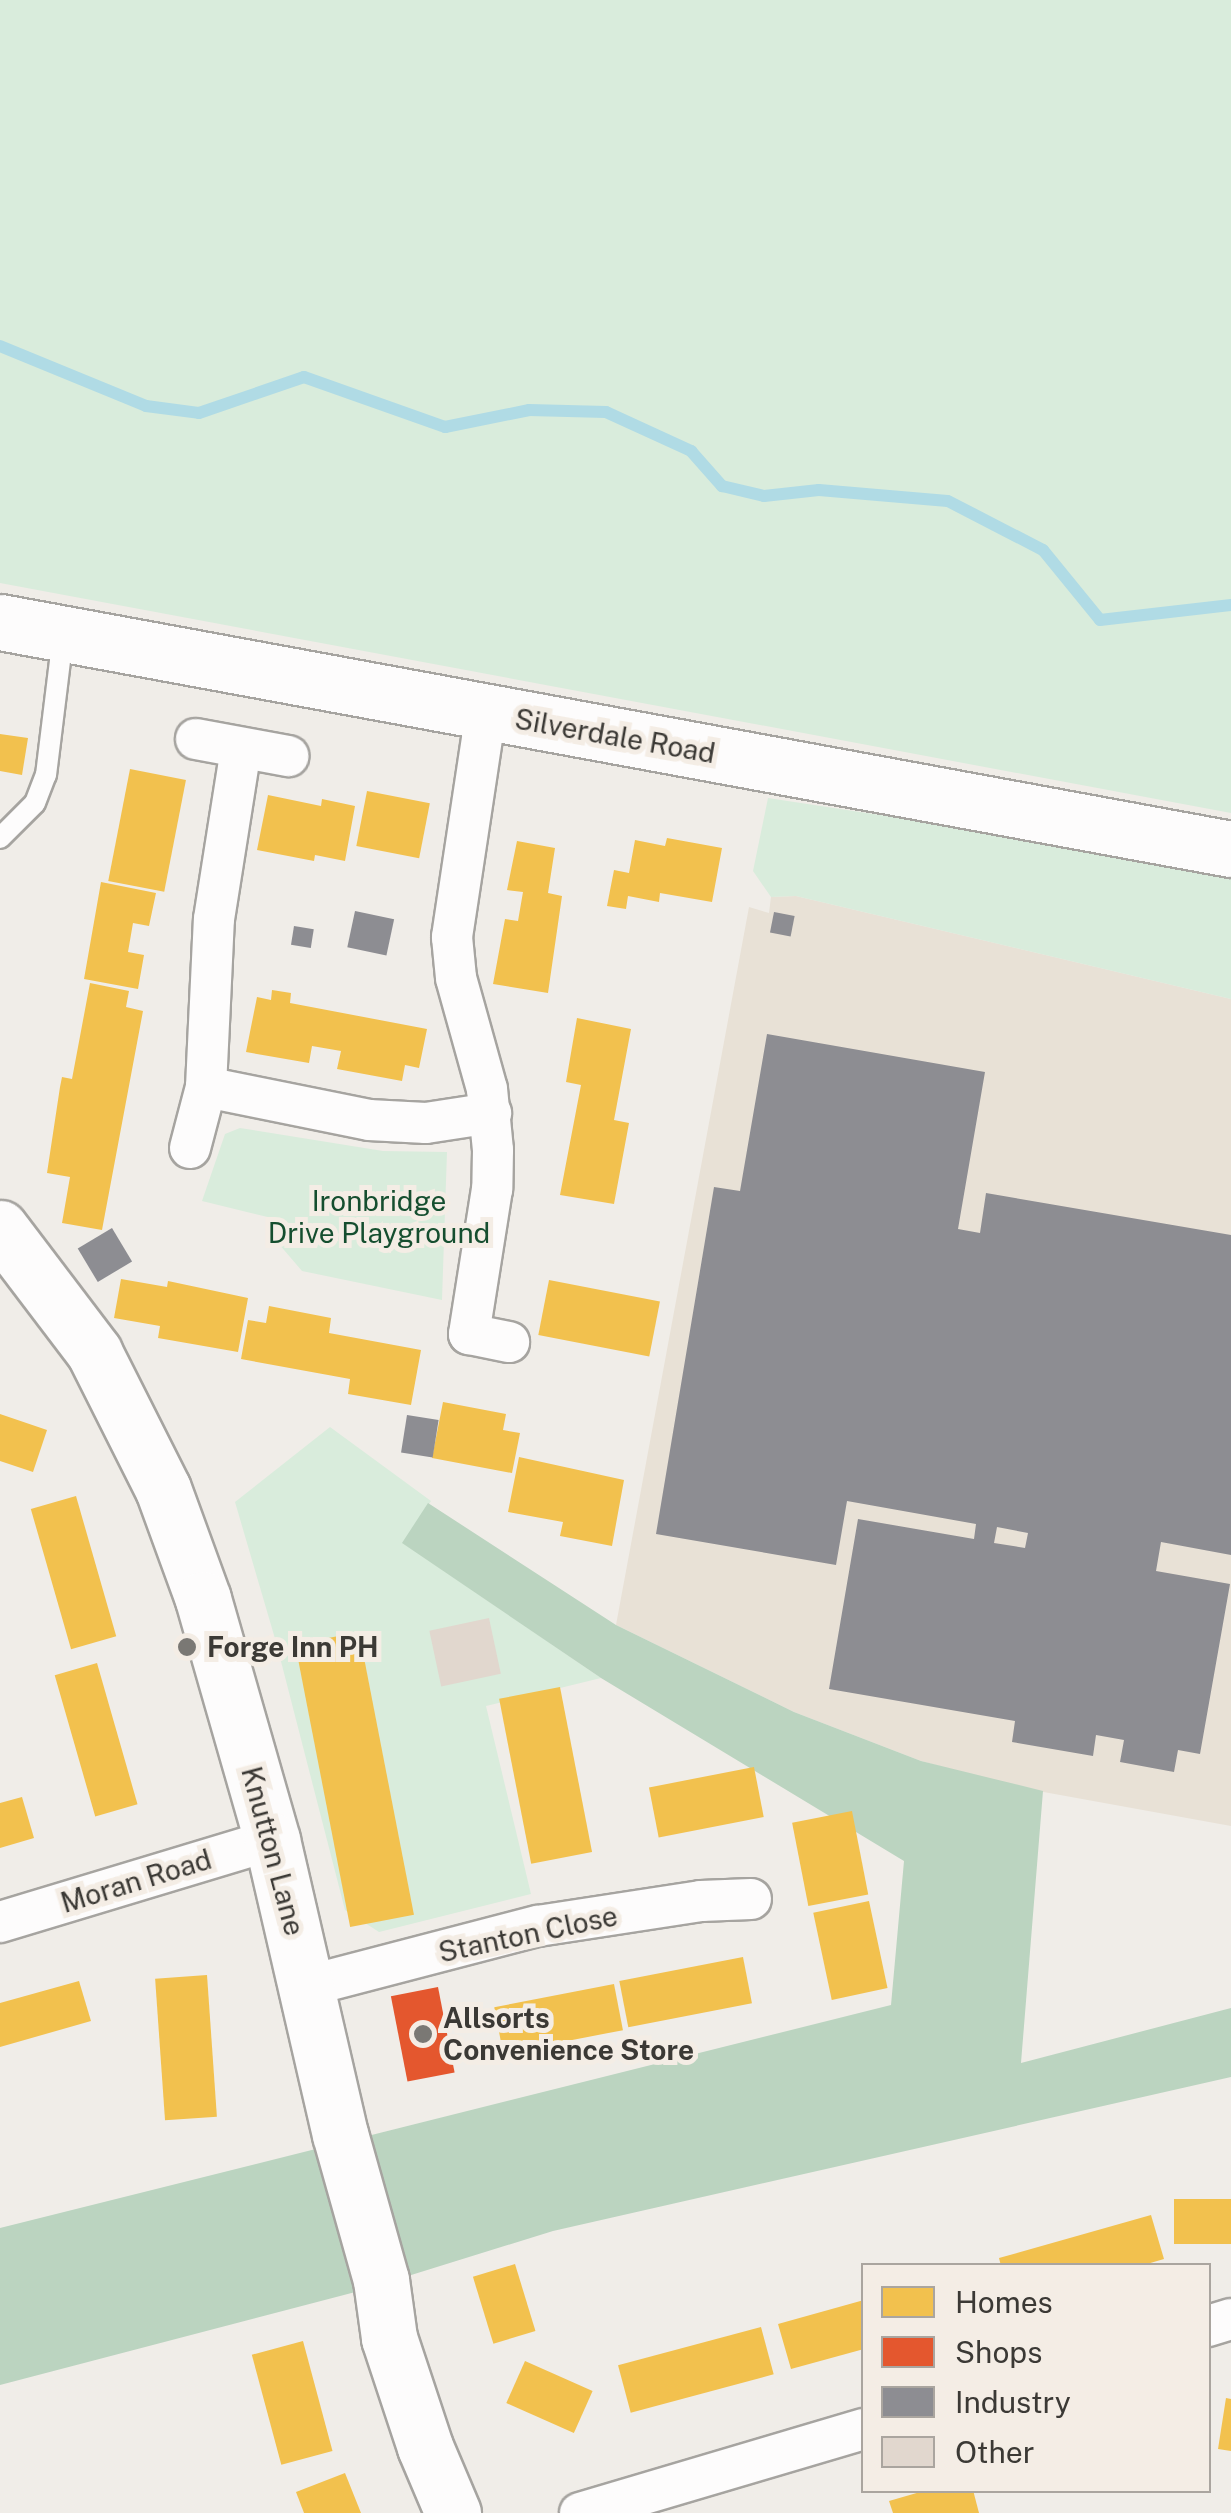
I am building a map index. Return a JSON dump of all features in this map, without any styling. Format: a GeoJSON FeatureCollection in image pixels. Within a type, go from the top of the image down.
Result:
{"type":"FeatureCollection","features":[{"type":"Feature","properties":{"kind":"main road","name":"Silverdale Road"},"geometry":{"type":"LineString","coordinates":[[0,622],[1231,849]]}},
{"type":"Feature","properties":{"kind":"main road","name":"Knutton Lane"},"geometry":{"type":"LineString","coordinates":[[1,1231],[94,1352],[164,1489],[202,1598],[272,1840],[340,2134],[381,2280],[390,2338],[424,2447],[453,2513]]}},
{"type":"Feature","properties":{"kind":"street"},"geometry":{"type":"LineString","coordinates":[[486,712],[452,937],[456,978],[490,1113],[492,1189],[469,1334],[510,1342]]}},
{"type":"Feature","properties":{"kind":"street"},"geometry":{"type":"LineString","coordinates":[[196,738],[288,756]]}},
{"type":"Feature","properties":{"kind":"street"},"geometry":{"type":"LineString","coordinates":[[190,1148],[206,1087],[214,919],[241,748]]}},
{"type":"Feature","properties":{"kind":"street"},"geometry":{"type":"LineString","coordinates":[[206,1087],[368,1120],[426,1123],[490,1113]]}},
{"type":"Feature","properties":{"kind":"street","name":"Moran Road"},"geometry":{"type":"LineString","coordinates":[[0,1922],[272,1840]]}},
{"type":"Feature","properties":{"kind":"street","name":"Stanton Close"},"geometry":{"type":"LineString","coordinates":[[307,1986],[538,1926],[701,1901],[751,1899]]}},
{"type":"Feature","properties":{"kind":"street"},"geometry":{"type":"LineString","coordinates":[[580,2513],[861,2429]]}},
{"type":"Feature","properties":{"kind":"lane"},"geometry":{"type":"LineString","coordinates":[[0,838],[36,803],[46,774],[63,634]]}},
{"type":"Feature","properties":{"kind":"shaded area"},"geometry":{"type":"Polygon","coordinates":[[[796,896],[1231,999],[1231,1826],[1011,1786],[921,1761],[794,1712],[616,1625],[749,907],[769,913],[771,897],[796,896]]]}},
{"type":"Feature","properties":{"kind":"green space"},"geometry":{"type":"Polygon","coordinates":[[[0,0],[1231,0],[1231,813],[0,583],[0,0]]]}},
{"type":"Feature","properties":{"kind":"green space"},"geometry":{"type":"Polygon","coordinates":[[[768,798],[1057,842],[1231,875],[1231,999],[796,896],[771,897],[753,871],[768,798]]]}},
{"type":"Feature","properties":{"kind":"green space","name":"Ironbridge Drive Playground"},"geometry":{"type":"Polygon","coordinates":[[[240,1128],[383,1151],[447,1152],[442,1300],[302,1271],[278,1243],[280,1220],[202,1201],[225,1134],[240,1128]]]}},
{"type":"Feature","properties":{"kind":"green space"},"geometry":{"type":"Polygon","coordinates":[[[330,1427],[431,1501],[403,1543],[601,1678],[486,1706],[531,1894],[379,1932],[345,1910],[276,1642],[235,1502],[330,1427]]]}},
{"type":"Feature","properties":{"kind":"green space"},"geometry":{"type":"Polygon","coordinates":[[[428,1503],[616,1625],[794,1712],[921,1761],[1043,1791],[1021,2063],[1231,2008],[1231,2077],[553,2231],[363,2290],[0,2385],[0,2228],[891,2005],[904,1861],[601,1678],[402,1543],[428,1503]]]}},
{"type":"Feature","properties":{"kind":"building: Homes"},"geometry":{"type":"Polygon","coordinates":[[[0,734],[28,738],[22,775],[0,771],[0,734]]]}},
{"type":"Feature","properties":{"kind":"building: Homes"},"geometry":{"type":"Polygon","coordinates":[[[130,769],[186,780],[164,892],[108,881],[130,769]]]}},
{"type":"Feature","properties":{"kind":"building: Homes"},"geometry":{"type":"Polygon","coordinates":[[[367,791],[430,803],[419,858],[356,846],[367,791]]]}},
{"type":"Feature","properties":{"kind":"building: Homes"},"geometry":{"type":"Polygon","coordinates":[[[268,795],[321,806],[322,799],[355,806],[345,861],[315,855],[314,861],[257,850],[268,795]]]}},
{"type":"Feature","properties":{"kind":"building: Homes"},"geometry":{"type":"Polygon","coordinates":[[[667,838],[722,848],[712,902],[660,893],[659,902],[628,896],[626,909],[607,906],[614,870],[629,873],[635,840],[665,846],[667,838]]]}},
{"type":"Feature","properties":{"kind":"building: Homes"},"geometry":{"type":"Polygon","coordinates":[[[517,841],[555,848],[548,893],[562,896],[548,993],[493,984],[505,919],[518,921],[523,892],[507,890],[517,841]]]}},
{"type":"Feature","properties":{"kind":"building: Homes"},"geometry":{"type":"Polygon","coordinates":[[[101,882],[156,893],[149,926],[133,923],[128,952],[144,955],[138,989],[84,979],[101,882]]]}},
{"type":"Feature","properties":{"kind":"building: Homes"},"geometry":{"type":"Polygon","coordinates":[[[90,983],[129,991],[126,1007],[143,1011],[102,1230],[62,1223],[70,1177],[47,1173],[62,1077],[72,1079],[90,983]]]}},
{"type":"Feature","properties":{"kind":"building: Homes"},"geometry":{"type":"Polygon","coordinates":[[[272,990],[291,993],[290,1003],[427,1029],[419,1068],[405,1065],[402,1081],[337,1069],[341,1051],[312,1046],[309,1063],[246,1052],[257,997],[271,1000],[272,990]]]}},
{"type":"Feature","properties":{"kind":"building: Homes"},"geometry":{"type":"Polygon","coordinates":[[[577,1018],[631,1029],[614,1120],[629,1123],[614,1204],[560,1195],[581,1085],[566,1082],[577,1018]]]}},
{"type":"Feature","properties":{"kind":"building: Homes"},"geometry":{"type":"Polygon","coordinates":[[[121,1279],[167,1287],[168,1281],[248,1298],[238,1352],[158,1338],[160,1326],[114,1318],[121,1279]]]}},
{"type":"Feature","properties":{"kind":"building: Homes"},"geometry":{"type":"Polygon","coordinates":[[[549,1280],[660,1302],[649,1357],[538,1335],[549,1280]]]}},
{"type":"Feature","properties":{"kind":"building: Homes"},"geometry":{"type":"Polygon","coordinates":[[[269,1306],[331,1318],[329,1333],[421,1350],[411,1405],[348,1394],[350,1379],[241,1359],[248,1320],[266,1323],[269,1306]]]}},
{"type":"Feature","properties":{"kind":"building: Homes"},"geometry":{"type":"Polygon","coordinates":[[[443,1402],[506,1414],[503,1430],[520,1433],[512,1473],[432,1458],[443,1402]]]}},
{"type":"Feature","properties":{"kind":"building: Homes"},"geometry":{"type":"Polygon","coordinates":[[[0,1414],[47,1430],[33,1472],[0,1461],[0,1414]]]}},
{"type":"Feature","properties":{"kind":"building: Homes"},"geometry":{"type":"Polygon","coordinates":[[[519,1457],[624,1480],[612,1546],[560,1536],[563,1522],[508,1512],[519,1457]]]}},
{"type":"Feature","properties":{"kind":"building: Homes"},"geometry":{"type":"Polygon","coordinates":[[[76,1496],[116,1636],[71,1649],[31,1509],[76,1496]]]}},
{"type":"Feature","properties":{"kind":"building: Homes"},"geometry":{"type":"Polygon","coordinates":[[[359,1632],[414,1915],[350,1927],[295,1644],[359,1632]]]}},
{"type":"Feature","properties":{"kind":"building: Homes"},"geometry":{"type":"Polygon","coordinates":[[[97,1663],[138,1804],[95,1816],[55,1675],[97,1663]]]}},
{"type":"Feature","properties":{"kind":"building: Homes"},"geometry":{"type":"Polygon","coordinates":[[[560,1687],[592,1852],[531,1864],[499,1699],[560,1687]]]}},
{"type":"Feature","properties":{"kind":"building: Homes"},"geometry":{"type":"Polygon","coordinates":[[[754,1767],[764,1817],[659,1837],[649,1787],[754,1767]]]}},
{"type":"Feature","properties":{"kind":"building: Homes"},"geometry":{"type":"Polygon","coordinates":[[[22,1797],[34,1838],[0,1848],[0,1803],[22,1797]]]}},
{"type":"Feature","properties":{"kind":"building: Homes"},"geometry":{"type":"Polygon","coordinates":[[[852,1811],[868,1894],[808,1906],[792,1823],[852,1811]]]}},
{"type":"Feature","properties":{"kind":"building: Homes"},"geometry":{"type":"Polygon","coordinates":[[[869,1901],[888,1988],[832,2000],[813,1913],[869,1901]]]}},
{"type":"Feature","properties":{"kind":"building: Homes"},"geometry":{"type":"Polygon","coordinates":[[[743,1957],[752,2003],[628,2027],[619,1981],[743,1957]]]}},
{"type":"Feature","properties":{"kind":"building: Homes"},"geometry":{"type":"Polygon","coordinates":[[[207,1975],[217,2117],[165,2120],[155,1979],[207,1975]]]}},
{"type":"Feature","properties":{"kind":"building: Homes"},"geometry":{"type":"Polygon","coordinates":[[[79,1981],[91,2021],[0,2047],[0,2003],[79,1981]]]}},
{"type":"Feature","properties":{"kind":"building: Homes"},"geometry":{"type":"Polygon","coordinates":[[[614,1984],[623,2030],[503,2053],[494,2007],[614,1984]]]}},
{"type":"Feature","properties":{"kind":"building: Homes"},"geometry":{"type":"Polygon","coordinates":[[[1174,2199],[1231,2199],[1231,2244],[1174,2244],[1174,2199]]]}},
{"type":"Feature","properties":{"kind":"building: Homes"},"geometry":{"type":"Polygon","coordinates":[[[1151,2215],[1164,2259],[1150,2263],[1000,2263],[999,2258],[1151,2215]]]}},
{"type":"Feature","properties":{"kind":"building: Homes"},"geometry":{"type":"Polygon","coordinates":[[[515,2264],[535,2331],[493,2344],[473,2277],[515,2264]]]}},
{"type":"Feature","properties":{"kind":"building: Homes"},"geometry":{"type":"Polygon","coordinates":[[[861,2301],[861,2350],[791,2369],[778,2324],[861,2301]]]}},
{"type":"Feature","properties":{"kind":"building: Homes"},"geometry":{"type":"Polygon","coordinates":[[[761,2327],[774,2374],[631,2413],[618,2365],[761,2327]]]}},
{"type":"Feature","properties":{"kind":"building: Homes"},"geometry":{"type":"Polygon","coordinates":[[[303,2341],[333,2451],[281,2465],[252,2355],[303,2341]]]}},
{"type":"Feature","properties":{"kind":"building: Homes"},"geometry":{"type":"Polygon","coordinates":[[[525,2361],[593,2391],[574,2433],[506,2403],[525,2361]]]}},
{"type":"Feature","properties":{"kind":"building: Homes"},"geometry":{"type":"Polygon","coordinates":[[[1226,2398],[1231,2399],[1231,2451],[1218,2449],[1226,2398]]]}},
{"type":"Feature","properties":{"kind":"building: Homes"},"geometry":{"type":"Polygon","coordinates":[[[345,2473],[361,2513],[304,2513],[296,2492],[345,2473]]]}},
{"type":"Feature","properties":{"kind":"building: Homes"},"geometry":{"type":"Polygon","coordinates":[[[917,2493],[974,2493],[979,2513],[893,2513],[889,2501],[917,2493]]]}},
{"type":"Feature","properties":{"kind":"building: Shops","name":"Allsorts Convenience Store"},"geometry":{"type":"Polygon","coordinates":[[[438,1987],[455,2072],[407,2082],[391,1996],[438,1987]]]}},
{"type":"Feature","properties":{"kind":"building: Industry"},"geometry":{"type":"Polygon","coordinates":[[[355,911],[394,919],[386,956],[347,947],[355,911]]]}},
{"type":"Feature","properties":{"kind":"building: Industry"},"geometry":{"type":"Polygon","coordinates":[[[774,912],[795,916],[791,937],[770,933],[774,912]]]}},
{"type":"Feature","properties":{"kind":"building: Industry"},"geometry":{"type":"Polygon","coordinates":[[[294,926],[314,929],[311,948],[291,945],[294,926]]]}},
{"type":"Feature","properties":{"kind":"building: Industry"},"geometry":{"type":"Polygon","coordinates":[[[767,1034],[985,1072],[958,1229],[980,1233],[986,1193],[1231,1235],[1231,1555],[1161,1542],[1156,1571],[1230,1584],[1200,1754],[1178,1750],[1174,1772],[1120,1762],[1124,1740],[1096,1735],[1093,1756],[1012,1742],[1015,1721],[829,1689],[858,1519],[974,1539],[976,1524],[847,1501],[836,1565],[656,1534],[714,1187],[740,1191],[767,1034]],[[997,1527],[994,1543],[1025,1548],[1028,1533],[997,1527]]]}},
{"type":"Feature","properties":{"kind":"building: Industry"},"geometry":{"type":"Polygon","coordinates":[[[112,1228],[132,1261],[98,1282],[78,1249],[112,1228]]]}},
{"type":"Feature","properties":{"kind":"building: Industry"},"geometry":{"type":"Polygon","coordinates":[[[407,1415],[439,1420],[433,1458],[401,1453],[407,1415]]]}},
{"type":"Feature","properties":{"kind":"building: Other"},"geometry":{"type":"Polygon","coordinates":[[[489,1618],[501,1674],[441,1686],[429,1631],[489,1618]]]}},
{"type":"Feature","properties":{"kind":"waterway"},"geometry":{"type":"LineString","coordinates":[[0,346],[146,406],[199,413],[304,377],[445,427],[529,410],[606,412],[691,451],[722,486],[764,496],[819,490],[948,501],[1043,550],[1100,620],[1231,605]]}},
{"type":"Feature","properties":{"kind":"place","name":"Forge Inn PH"},"geometry":{"type":"Point","coordinates":[187,1647]}},
{"type":"Feature","properties":{"kind":"place","name":"Allsorts Convenience Store"},"geometry":{"type":"Point","coordinates":[423,2034]}}]}
